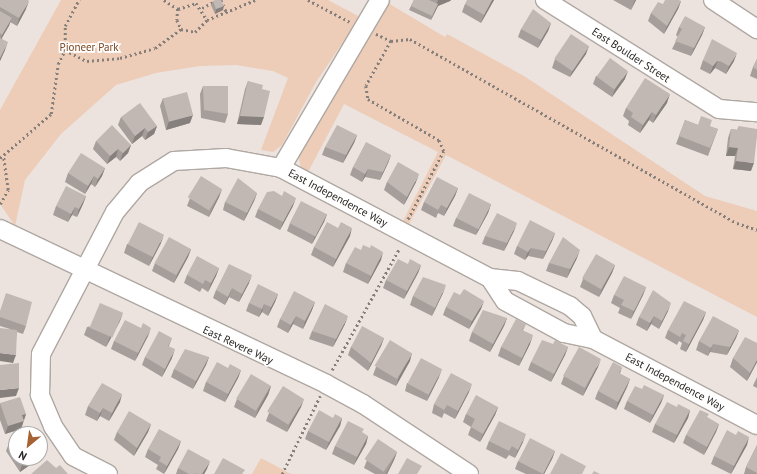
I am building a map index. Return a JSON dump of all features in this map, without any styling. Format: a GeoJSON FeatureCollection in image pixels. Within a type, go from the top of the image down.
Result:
{"type":"FeatureCollection","features":[{"type":"Feature","properties":{"kind":"street"},"geometry":{"type":"LineString","coordinates":[[281,168],[380,0]]}},
{"type":"Feature","properties":{"kind":"street","name":"East Boulder Street"},"geometry":{"type":"LineString","coordinates":[[545,0],[719,109],[757,112]]}},
{"type":"Feature","properties":{"kind":"street"},"geometry":{"type":"LineString","coordinates":[[713,0],[757,29]]}},
{"type":"Feature","properties":{"kind":"street","name":"East Independence Way"},"geometry":{"type":"LineString","coordinates":[[82,271],[115,212],[139,183],[174,161],[226,158],[281,168],[490,278],[518,281],[570,306],[582,316],[593,339]]}},
{"type":"Feature","properties":{"kind":"street","name":"East Revere Way"},"geometry":{"type":"LineString","coordinates":[[0,229],[82,271],[363,404],[469,474]]}},
{"type":"Feature","properties":{"kind":"street"},"geometry":{"type":"LineString","coordinates":[[82,271],[41,354],[40,395],[53,426],[73,456],[108,474]]}},
{"type":"Feature","properties":{"kind":"street","name":"East Independence Way"},"geometry":{"type":"LineString","coordinates":[[490,278],[505,301],[564,333],[593,339],[757,425]]}},
{"type":"Feature","properties":{"kind":"path"},"geometry":{"type":"LineString","coordinates":[[0,158],[51,114],[58,64],[65,50],[65,26],[79,0]]}},
{"type":"Feature","properties":{"kind":"path"},"geometry":{"type":"LineString","coordinates":[[164,0],[178,9]]}},
{"type":"Feature","properties":{"kind":"path"},"geometry":{"type":"LineString","coordinates":[[202,8],[217,0]]}},
{"type":"Feature","properties":{"kind":"path"},"geometry":{"type":"LineString","coordinates":[[221,0],[227,13]]}},
{"type":"Feature","properties":{"kind":"path"},"geometry":{"type":"LineString","coordinates":[[65,50],[87,61],[120,58],[155,48],[181,29],[195,32],[207,20],[227,13],[254,0]]}},
{"type":"Feature","properties":{"kind":"path"},"geometry":{"type":"LineString","coordinates":[[308,0],[352,23]]}},
{"type":"Feature","properties":{"kind":"path"},"geometry":{"type":"LineString","coordinates":[[178,9],[196,3],[202,8],[207,20]]}},
{"type":"Feature","properties":{"kind":"path"},"geometry":{"type":"LineString","coordinates":[[178,9],[177,20],[181,29]]}},
{"type":"Feature","properties":{"kind":"path"},"geometry":{"type":"LineString","coordinates":[[375,34],[390,40],[410,39],[737,223],[757,230]]}},
{"type":"Feature","properties":{"kind":"path"},"geometry":{"type":"LineString","coordinates":[[390,40],[366,86],[368,99],[439,140],[444,151],[408,221]]}},
{"type":"Feature","properties":{"kind":"path"},"geometry":{"type":"LineString","coordinates":[[0,204],[8,190],[3,155]]}},
{"type":"Feature","properties":{"kind":"path"},"geometry":{"type":"LineString","coordinates":[[332,370],[399,249]]}},
{"type":"Feature","properties":{"kind":"path"},"geometry":{"type":"LineString","coordinates":[[282,474],[320,396]]}},
{"type":"Feature","properties":{"kind":"green space","name":"Pioneer Park"},"geometry":{"type":"Polygon","coordinates":[[[61,0],[328,0],[360,17],[316,82],[282,145],[273,152],[261,150],[288,78],[273,71],[236,65],[200,66],[156,73],[116,85],[61,134],[25,180],[15,226],[0,204],[0,110],[61,0]]]}},
{"type":"Feature","properties":{"kind":"green space"},"geometry":{"type":"Polygon","coordinates":[[[388,3],[445,37],[447,34],[524,76],[705,196],[757,211],[757,317],[446,155],[408,226],[402,223],[438,152],[344,104],[307,174],[301,169],[298,153],[388,3]]]}},
{"type":"Feature","properties":{"kind":"green space"},"geometry":{"type":"Polygon","coordinates":[[[261,458],[291,474],[252,474],[261,458]]]}},
{"type":"Feature","properties":{"kind":"building"},"geometry":{"type":"Polygon","coordinates":[[[0,0],[29,1],[19,18],[0,7],[0,0]]]}},
{"type":"Feature","properties":{"kind":"building"},"geometry":{"type":"Polygon","coordinates":[[[221,0],[224,6],[216,9],[213,1],[221,0]]]}},
{"type":"Feature","properties":{"kind":"building"},"geometry":{"type":"Polygon","coordinates":[[[414,0],[429,0],[438,4],[432,16],[411,6],[414,0]]]}},
{"type":"Feature","properties":{"kind":"building"},"geometry":{"type":"Polygon","coordinates":[[[467,0],[492,0],[484,15],[465,4],[467,0]]]}},
{"type":"Feature","properties":{"kind":"building"},"geometry":{"type":"Polygon","coordinates":[[[665,0],[681,1],[667,26],[651,13],[658,2],[663,4],[665,0]]]}},
{"type":"Feature","properties":{"kind":"building"},"geometry":{"type":"Polygon","coordinates":[[[533,9],[551,23],[541,40],[521,29],[533,9]]]}},
{"type":"Feature","properties":{"kind":"building"},"geometry":{"type":"Polygon","coordinates":[[[0,11],[12,18],[2,35],[0,33],[0,11]]]}},
{"type":"Feature","properties":{"kind":"building"},"geometry":{"type":"Polygon","coordinates":[[[685,16],[705,27],[694,48],[675,41],[682,29],[679,27],[685,16]]]}},
{"type":"Feature","properties":{"kind":"building"},"geometry":{"type":"Polygon","coordinates":[[[571,34],[589,46],[572,71],[554,59],[571,34]]]}},
{"type":"Feature","properties":{"kind":"building"},"geometry":{"type":"Polygon","coordinates":[[[0,38],[8,42],[0,58],[0,38]]]}},
{"type":"Feature","properties":{"kind":"building"},"geometry":{"type":"Polygon","coordinates":[[[712,39],[737,53],[729,66],[718,60],[713,66],[703,60],[712,39]]]}},
{"type":"Feature","properties":{"kind":"building"},"geometry":{"type":"Polygon","coordinates":[[[610,58],[628,71],[614,90],[596,77],[610,58]]]}},
{"type":"Feature","properties":{"kind":"building"},"geometry":{"type":"Polygon","coordinates":[[[757,59],[757,70],[753,67],[757,59]]]}},
{"type":"Feature","properties":{"kind":"building"},"geometry":{"type":"Polygon","coordinates":[[[645,78],[670,94],[656,115],[652,112],[643,125],[631,117],[633,113],[626,108],[645,78]]]}},
{"type":"Feature","properties":{"kind":"building"},"geometry":{"type":"Polygon","coordinates":[[[248,81],[263,85],[262,89],[270,91],[264,117],[240,116],[248,81]]]}},
{"type":"Feature","properties":{"kind":"building"},"geometry":{"type":"Polygon","coordinates":[[[203,86],[228,86],[228,114],[204,110],[203,86]]]}},
{"type":"Feature","properties":{"kind":"building"},"geometry":{"type":"Polygon","coordinates":[[[187,92],[193,115],[169,122],[163,98],[187,92]]]}},
{"type":"Feature","properties":{"kind":"building"},"geometry":{"type":"Polygon","coordinates":[[[140,103],[157,126],[148,132],[145,128],[135,136],[121,117],[140,103]]]}},
{"type":"Feature","properties":{"kind":"building"},"geometry":{"type":"Polygon","coordinates":[[[701,116],[712,120],[710,126],[718,129],[710,148],[679,136],[685,120],[698,125],[701,116]]]}},
{"type":"Feature","properties":{"kind":"building"},"geometry":{"type":"Polygon","coordinates":[[[112,125],[131,145],[123,153],[118,149],[110,156],[96,141],[112,125]]]}},
{"type":"Feature","properties":{"kind":"building"},"geometry":{"type":"Polygon","coordinates":[[[337,125],[357,135],[346,155],[325,147],[337,125]]]}},
{"type":"Feature","properties":{"kind":"building"},"geometry":{"type":"Polygon","coordinates":[[[739,126],[757,129],[754,163],[736,161],[738,148],[729,147],[731,129],[738,130],[739,126]]]}},
{"type":"Feature","properties":{"kind":"building"},"geometry":{"type":"Polygon","coordinates":[[[366,142],[391,155],[383,172],[368,169],[365,174],[353,167],[366,142]]]}},
{"type":"Feature","properties":{"kind":"building"},"geometry":{"type":"Polygon","coordinates":[[[81,153],[105,168],[98,179],[94,176],[88,186],[68,173],[81,153]]]}},
{"type":"Feature","properties":{"kind":"building"},"geometry":{"type":"Polygon","coordinates":[[[398,162],[419,174],[407,197],[387,182],[398,162]]]}},
{"type":"Feature","properties":{"kind":"building"},"geometry":{"type":"Polygon","coordinates":[[[201,176],[222,189],[209,210],[188,197],[201,176]]]}},
{"type":"Feature","properties":{"kind":"building"},"geometry":{"type":"Polygon","coordinates":[[[437,177],[458,188],[447,208],[441,205],[438,210],[424,202],[437,177]]]}},
{"type":"Feature","properties":{"kind":"building"},"geometry":{"type":"Polygon","coordinates":[[[238,178],[257,193],[247,213],[225,202],[238,178]]]}},
{"type":"Feature","properties":{"kind":"building"},"geometry":{"type":"Polygon","coordinates":[[[66,186],[86,196],[79,209],[75,207],[71,214],[56,206],[66,186]]]}},
{"type":"Feature","properties":{"kind":"building"},"geometry":{"type":"Polygon","coordinates":[[[274,191],[282,196],[284,191],[296,198],[283,222],[258,209],[267,192],[274,191]]]}},
{"type":"Feature","properties":{"kind":"building"},"geometry":{"type":"Polygon","coordinates":[[[469,193],[491,204],[479,229],[456,218],[469,193]]]}},
{"type":"Feature","properties":{"kind":"building"},"geometry":{"type":"Polygon","coordinates":[[[301,201],[327,214],[315,236],[290,223],[301,201]]]}},
{"type":"Feature","properties":{"kind":"building"},"geometry":{"type":"Polygon","coordinates":[[[497,213],[517,223],[507,243],[485,236],[497,213]]]}},
{"type":"Feature","properties":{"kind":"building"},"geometry":{"type":"Polygon","coordinates":[[[530,220],[555,233],[546,251],[531,248],[528,252],[517,246],[530,220]]]}},
{"type":"Feature","properties":{"kind":"building"},"geometry":{"type":"Polygon","coordinates":[[[139,222],[164,235],[153,257],[128,244],[139,222]]]}},
{"type":"Feature","properties":{"kind":"building"},"geometry":{"type":"Polygon","coordinates":[[[327,222],[338,228],[341,222],[352,228],[336,259],[314,247],[327,222]]]}},
{"type":"Feature","properties":{"kind":"building"},"geometry":{"type":"Polygon","coordinates":[[[169,237],[191,249],[176,275],[154,263],[169,237]]]}},
{"type":"Feature","properties":{"kind":"building"},"geometry":{"type":"Polygon","coordinates":[[[563,237],[580,250],[570,269],[549,263],[563,237]]]}},
{"type":"Feature","properties":{"kind":"building"},"geometry":{"type":"Polygon","coordinates":[[[363,245],[370,248],[371,245],[383,252],[371,276],[346,263],[355,247],[361,250],[363,245]]]}},
{"type":"Feature","properties":{"kind":"building"},"geometry":{"type":"Polygon","coordinates":[[[596,254],[615,265],[601,289],[582,278],[596,254]]]}},
{"type":"Feature","properties":{"kind":"building"},"geometry":{"type":"Polygon","coordinates":[[[197,256],[219,268],[211,283],[205,280],[203,284],[187,275],[197,256]]]}},
{"type":"Feature","properties":{"kind":"building"},"geometry":{"type":"Polygon","coordinates":[[[398,259],[408,264],[410,259],[421,265],[407,291],[386,280],[398,259]]]}},
{"type":"Feature","properties":{"kind":"building"},"geometry":{"type":"Polygon","coordinates":[[[229,264],[252,275],[242,294],[232,288],[228,297],[216,290],[229,264]]]}},
{"type":"Feature","properties":{"kind":"building"},"geometry":{"type":"Polygon","coordinates":[[[624,276],[646,287],[634,311],[621,305],[624,300],[614,295],[624,276]]]}},
{"type":"Feature","properties":{"kind":"building"},"geometry":{"type":"Polygon","coordinates":[[[423,277],[446,285],[435,308],[413,296],[423,277]]]}},
{"type":"Feature","properties":{"kind":"building"},"geometry":{"type":"Polygon","coordinates":[[[258,284],[278,294],[271,307],[264,304],[262,309],[249,303],[258,284]]]}},
{"type":"Feature","properties":{"kind":"building"},"geometry":{"type":"Polygon","coordinates":[[[464,289],[484,301],[472,321],[446,307],[454,292],[460,295],[464,289]]]}},
{"type":"Feature","properties":{"kind":"building"},"geometry":{"type":"Polygon","coordinates":[[[653,290],[671,303],[662,321],[654,316],[650,323],[639,317],[653,290]]]}},
{"type":"Feature","properties":{"kind":"building"},"geometry":{"type":"Polygon","coordinates":[[[294,291],[315,302],[305,321],[296,316],[291,325],[280,319],[294,291]]]}},
{"type":"Feature","properties":{"kind":"building"},"geometry":{"type":"Polygon","coordinates":[[[6,293],[32,302],[26,326],[0,317],[0,311],[6,293]]]}},
{"type":"Feature","properties":{"kind":"building"},"geometry":{"type":"Polygon","coordinates":[[[684,301],[706,312],[689,344],[683,341],[686,335],[682,333],[680,337],[668,330],[684,301]]]}},
{"type":"Feature","properties":{"kind":"building"},"geometry":{"type":"Polygon","coordinates":[[[100,303],[123,313],[112,338],[89,328],[100,303]]]}},
{"type":"Feature","properties":{"kind":"building"},"geometry":{"type":"Polygon","coordinates":[[[325,304],[348,316],[336,339],[312,331],[325,304]]]}},
{"type":"Feature","properties":{"kind":"building"},"geometry":{"type":"Polygon","coordinates":[[[483,310],[507,318],[493,344],[472,332],[483,310]]]}},
{"type":"Feature","properties":{"kind":"building"},"geometry":{"type":"Polygon","coordinates":[[[713,316],[739,330],[730,347],[713,344],[711,348],[699,341],[713,316]]]}},
{"type":"Feature","properties":{"kind":"building"},"geometry":{"type":"Polygon","coordinates":[[[516,319],[526,324],[522,330],[533,335],[522,358],[501,347],[516,319]]]}},
{"type":"Feature","properties":{"kind":"building"},"geometry":{"type":"Polygon","coordinates":[[[125,320],[141,328],[143,323],[151,328],[138,353],[114,341],[125,320]]]}},
{"type":"Feature","properties":{"kind":"building"},"geometry":{"type":"Polygon","coordinates":[[[362,326],[384,338],[371,363],[351,347],[362,326]]]}},
{"type":"Feature","properties":{"kind":"building"},"geometry":{"type":"Polygon","coordinates":[[[0,328],[17,330],[16,355],[0,353],[0,328]]]}},
{"type":"Feature","properties":{"kind":"building"},"geometry":{"type":"Polygon","coordinates":[[[159,331],[172,338],[168,346],[175,349],[165,369],[145,357],[159,331]]]}},
{"type":"Feature","properties":{"kind":"building"},"geometry":{"type":"Polygon","coordinates":[[[745,337],[757,343],[757,360],[750,373],[733,358],[745,337]]]}},
{"type":"Feature","properties":{"kind":"building"},"geometry":{"type":"Polygon","coordinates":[[[390,340],[412,353],[397,379],[375,366],[390,340]]]}},
{"type":"Feature","properties":{"kind":"building"},"geometry":{"type":"Polygon","coordinates":[[[542,340],[553,344],[555,340],[568,347],[554,374],[531,362],[542,340]]]}},
{"type":"Feature","properties":{"kind":"building"},"geometry":{"type":"Polygon","coordinates":[[[579,347],[601,359],[585,388],[563,376],[579,347]]]}},
{"type":"Feature","properties":{"kind":"building"},"geometry":{"type":"Polygon","coordinates":[[[185,349],[209,357],[196,381],[174,369],[185,349]]]}},
{"type":"Feature","properties":{"kind":"building"},"geometry":{"type":"Polygon","coordinates":[[[421,358],[442,369],[429,395],[407,384],[421,358]]]}},
{"type":"Feature","properties":{"kind":"building"},"geometry":{"type":"Polygon","coordinates":[[[217,362],[228,368],[230,364],[241,370],[228,394],[206,382],[217,362]]]}},
{"type":"Feature","properties":{"kind":"building"},"geometry":{"type":"Polygon","coordinates":[[[613,362],[622,367],[619,373],[630,379],[618,402],[598,391],[613,362]]]}},
{"type":"Feature","properties":{"kind":"building"},"geometry":{"type":"Polygon","coordinates":[[[19,363],[19,388],[0,390],[0,365],[19,363]]]}},
{"type":"Feature","properties":{"kind":"building"},"geometry":{"type":"Polygon","coordinates":[[[451,373],[472,384],[458,411],[447,405],[444,410],[434,404],[451,373]]]}},
{"type":"Feature","properties":{"kind":"building"},"geometry":{"type":"Polygon","coordinates":[[[251,374],[271,386],[256,411],[236,399],[251,374]]]}},
{"type":"Feature","properties":{"kind":"building"},"geometry":{"type":"Polygon","coordinates":[[[102,383],[122,394],[112,413],[103,408],[100,413],[88,406],[102,383]]]}},
{"type":"Feature","properties":{"kind":"building"},"geometry":{"type":"Polygon","coordinates":[[[644,385],[664,395],[653,415],[627,401],[635,386],[642,389],[644,385]]]}},
{"type":"Feature","properties":{"kind":"building"},"geometry":{"type":"Polygon","coordinates":[[[283,386],[304,399],[288,425],[267,411],[283,386]]]}},
{"type":"Feature","properties":{"kind":"building"},"geometry":{"type":"Polygon","coordinates":[[[476,395],[498,407],[483,434],[471,427],[475,419],[466,414],[476,395]]]}},
{"type":"Feature","properties":{"kind":"building"},"geometry":{"type":"Polygon","coordinates":[[[20,397],[26,414],[22,415],[24,421],[8,426],[0,403],[20,397]]]}},
{"type":"Feature","properties":{"kind":"building"},"geometry":{"type":"Polygon","coordinates":[[[667,402],[677,407],[678,404],[690,410],[677,435],[655,424],[667,402]]]}},
{"type":"Feature","properties":{"kind":"building"},"geometry":{"type":"Polygon","coordinates":[[[319,410],[333,418],[335,414],[342,418],[329,442],[308,431],[319,410]]]}},
{"type":"Feature","properties":{"kind":"building"},"geometry":{"type":"Polygon","coordinates":[[[700,410],[709,414],[707,417],[719,424],[707,447],[686,435],[700,410]]]}},
{"type":"Feature","properties":{"kind":"building"},"geometry":{"type":"Polygon","coordinates":[[[129,411],[151,424],[137,448],[117,432],[129,411]]]}},
{"type":"Feature","properties":{"kind":"building"},"geometry":{"type":"Polygon","coordinates":[[[348,421],[364,429],[362,432],[368,436],[357,457],[335,446],[348,421]]]}},
{"type":"Feature","properties":{"kind":"building"},"geometry":{"type":"Polygon","coordinates":[[[499,421],[526,434],[518,450],[512,446],[509,451],[489,441],[499,421]]]}},
{"type":"Feature","properties":{"kind":"building"},"geometry":{"type":"Polygon","coordinates":[[[159,429],[181,441],[167,466],[159,461],[161,457],[148,449],[159,429]]]}},
{"type":"Feature","properties":{"kind":"building"},"geometry":{"type":"Polygon","coordinates":[[[727,430],[736,435],[738,431],[749,437],[734,466],[714,456],[727,430]]]}},
{"type":"Feature","properties":{"kind":"building"},"geometry":{"type":"Polygon","coordinates":[[[530,438],[555,451],[543,474],[518,461],[530,438]]]}},
{"type":"Feature","properties":{"kind":"building"},"geometry":{"type":"Polygon","coordinates":[[[378,439],[397,452],[384,472],[365,459],[378,439]]]}},
{"type":"Feature","properties":{"kind":"building"},"geometry":{"type":"Polygon","coordinates":[[[757,445],[757,473],[746,467],[757,445]]]}},
{"type":"Feature","properties":{"kind":"building"},"geometry":{"type":"Polygon","coordinates":[[[188,449],[210,461],[202,474],[189,474],[178,468],[188,449]]]}},
{"type":"Feature","properties":{"kind":"building"},"geometry":{"type":"Polygon","coordinates":[[[561,453],[586,466],[582,474],[550,474],[561,453]]]}},
{"type":"Feature","properties":{"kind":"building"},"geometry":{"type":"Polygon","coordinates":[[[223,458],[245,470],[242,474],[214,474],[223,458]]]}},
{"type":"Feature","properties":{"kind":"building"},"geometry":{"type":"Polygon","coordinates":[[[407,458],[422,466],[417,474],[398,474],[407,458]]]}},
{"type":"Feature","properties":{"kind":"building"},"geometry":{"type":"Polygon","coordinates":[[[48,461],[56,468],[60,465],[68,474],[31,474],[40,466],[48,466],[48,461]]]}},
{"type":"Feature","properties":{"kind":"building"},"geometry":{"type":"Polygon","coordinates":[[[594,471],[600,474],[592,474],[594,471]]]}}]}
